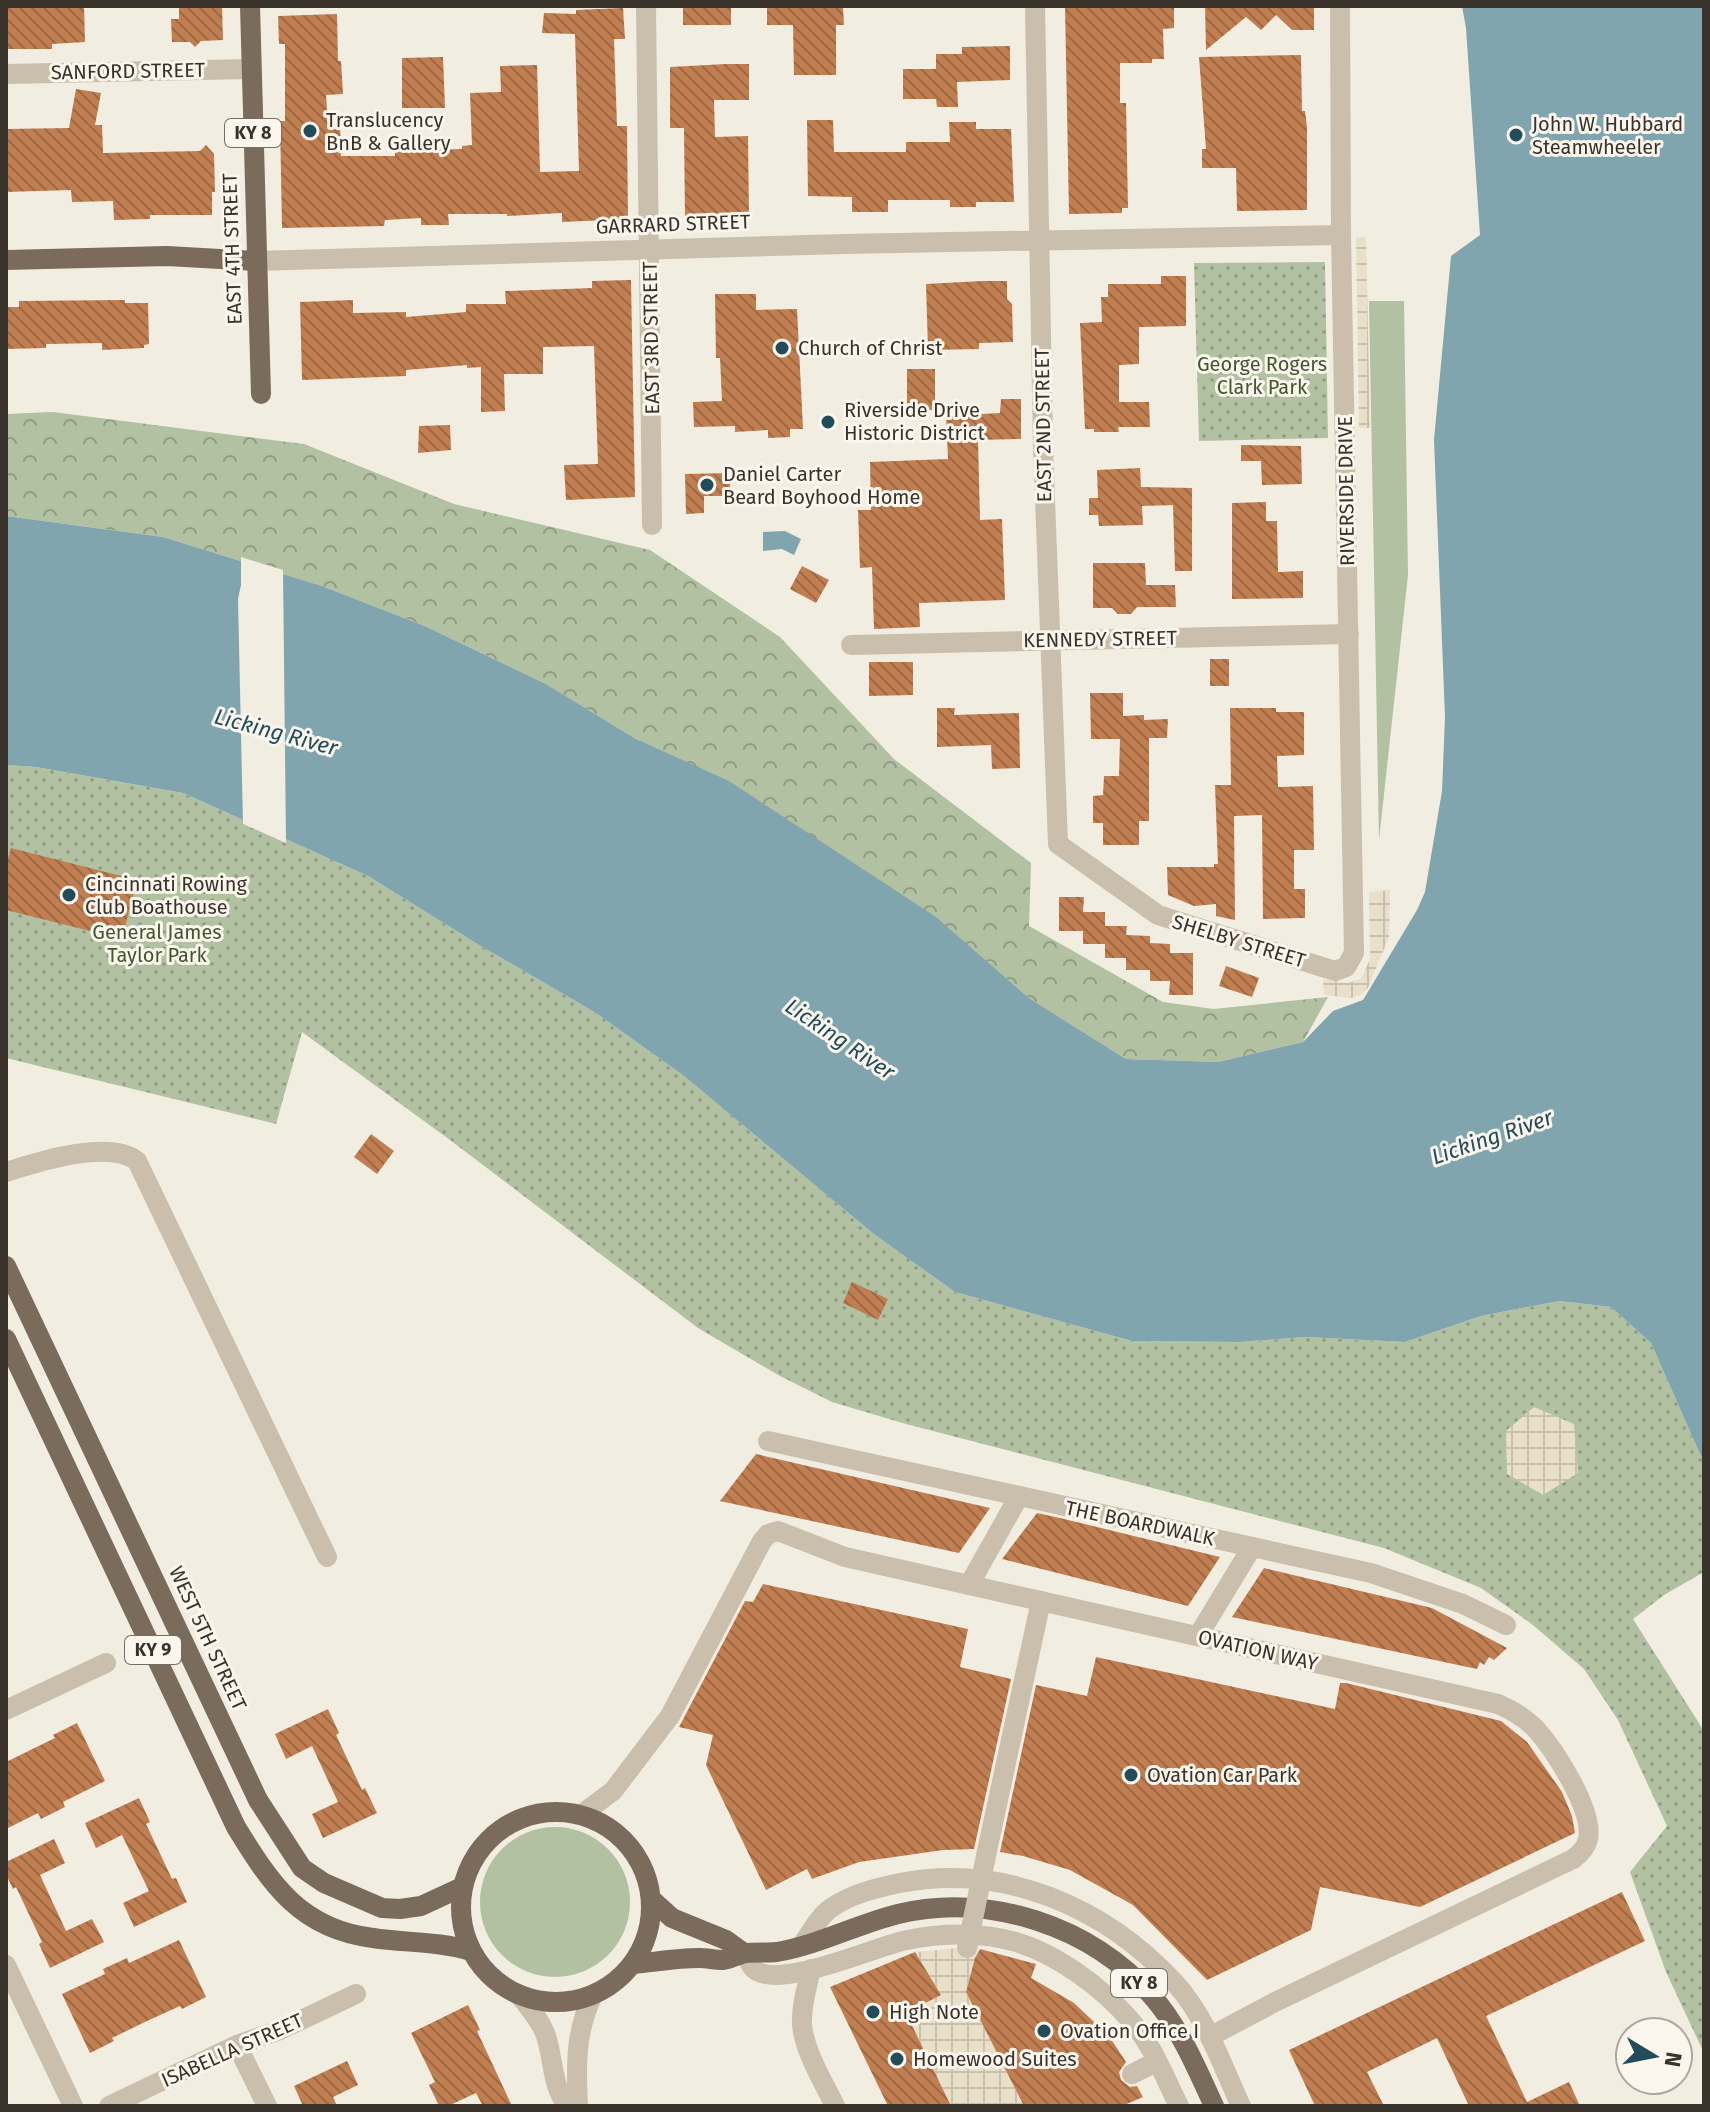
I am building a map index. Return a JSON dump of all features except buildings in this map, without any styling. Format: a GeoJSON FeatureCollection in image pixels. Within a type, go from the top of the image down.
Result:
{"type":"FeatureCollection","features":[{"type":"Feature","properties":{"kind":"main road","name":"EAST 4TH STREET"},"geometry":{"type":"LineString","coordinates":[[250,6],[261,394]]}},
{"type":"Feature","properties":{"kind":"main road","name":"GARRARD STREET"},"geometry":{"type":"LineString","coordinates":[[6,260],[167,256],[256,261]]}},
{"type":"Feature","properties":{"kind":"main road","name":"WEST 5TH STREET"},"geometry":{"type":"LineString","coordinates":[[6,1266],[258,1800],[302,1868],[324,1883],[382,1908],[421,1906],[462,1887]]}},
{"type":"Feature","properties":{"kind":"main road","name":"KY 9"},"geometry":{"type":"LineString","coordinates":[[6,1339],[236,1827],[263,1872],[289,1902],[338,1929],[368,1938],[442,1943],[471,1951]]}},
{"type":"Feature","properties":{"kind":"main road"},"geometry":{"type":"LineString","coordinates":[[560,1811],[582,1814],[601,1823],[628,1844],[640,1861],[651,1899],[648,1933],[633,1964],[611,1986],[593,1995],[561,2003],[520,1996],[494,1980],[471,1951],[461,1922],[462,1887],[472,1860],[493,1834],[517,1819],[560,1811]]}},
{"type":"Feature","properties":{"kind":"main road"},"geometry":{"type":"LineString","coordinates":[[651,1899],[672,1918],[726,1940],[744,1953]]}},
{"type":"Feature","properties":{"kind":"main road","name":"KY 8"},"geometry":{"type":"LineString","coordinates":[[633,1964],[699,1958],[726,1960],[744,1953],[778,1952],[900,1914],[954,1907],[1003,1912],[1055,1927],[1087,1942],[1121,1967],[1150,1994],[1186,2046],[1214,2106]]}},
{"type":"Feature","properties":{"kind":"street","name":"EAST 3RD STREET"},"geometry":{"type":"LineString","coordinates":[[646,6],[652,525]]}},
{"type":"Feature","properties":{"kind":"street","name":"EAST 2ND STREET"},"geometry":{"type":"LineString","coordinates":[[1035,6],[1048,639],[1058,844]]}},
{"type":"Feature","properties":{"kind":"street","name":"RIVERSIDE DRIVE"},"geometry":{"type":"LineString","coordinates":[[1340,9],[1354,953],[1346,967]]}},
{"type":"Feature","properties":{"kind":"street","name":"SANFORD STREET"},"geometry":{"type":"LineString","coordinates":[[6,74],[251,69]]}},
{"type":"Feature","properties":{"kind":"street","name":"GARRARD STREET"},"geometry":{"type":"LineString","coordinates":[[256,261],[650,249],[1341,235]]}},
{"type":"Feature","properties":{"kind":"street","name":"KENNEDY STREET"},"geometry":{"type":"LineString","coordinates":[[851,645],[1349,634]]}},
{"type":"Feature","properties":{"kind":"street","name":"SHELBY STREET"},"geometry":{"type":"LineString","coordinates":[[1058,844],[1158,915],[1335,971],[1346,967]]}},
{"type":"Feature","properties":{"kind":"street"},"geometry":{"type":"LineString","coordinates":[[6,1172],[50,1159],[104,1152],[131,1156],[143,1170],[327,1557]]}},
{"type":"Feature","properties":{"kind":"street","name":"THE BOARDWALK"},"geometry":{"type":"LineString","coordinates":[[768,1441],[1371,1573],[1463,1604],[1506,1625]]}},
{"type":"Feature","properties":{"kind":"street"},"geometry":{"type":"LineString","coordinates":[[969,1585],[1019,1496]]}},
{"type":"Feature","properties":{"kind":"street","name":"OVATION WAY"},"geometry":{"type":"LineString","coordinates":[[582,1814],[613,1791],[670,1716],[768,1534],[782,1532],[845,1557],[1498,1704],[1513,1710],[1533,1726],[1549,1744],[1584,1810],[1587,1844],[1573,1859],[1275,2002],[1211,2036]]}},
{"type":"Feature","properties":{"kind":"street"},"geometry":{"type":"LineString","coordinates":[[1198,1636],[1252,1547]]}},
{"type":"Feature","properties":{"kind":"street"},"geometry":{"type":"LineString","coordinates":[[967,1948],[1041,1601]]}},
{"type":"Feature","properties":{"kind":"street"},"geometry":{"type":"LineString","coordinates":[[6,1710],[106,1663]]}},
{"type":"Feature","properties":{"kind":"street"},"geometry":{"type":"LineString","coordinates":[[801,1946],[828,1909],[852,1895],[888,1885],[949,1878],[1046,1893],[1070,1903],[1121,1933],[1178,1986],[1211,2036],[1241,2106]]}},
{"type":"Feature","properties":{"kind":"street"},"geometry":{"type":"LineString","coordinates":[[744,1953],[754,1970],[785,1975],[904,1940],[929,1936],[987,1937],[1016,1942],[1041,1952],[1097,1989],[1132,2022],[1179,2106]]}},
{"type":"Feature","properties":{"kind":"street"},"geometry":{"type":"LineString","coordinates":[[6,1965],[73,2106]]}},
{"type":"Feature","properties":{"kind":"street"},"geometry":{"type":"LineString","coordinates":[[811,1969],[802,2026],[811,2055],[835,2106]]}},
{"type":"Feature","properties":{"kind":"street","name":"ISABELLA STREET"},"geometry":{"type":"LineString","coordinates":[[109,2106],[237,2045],[280,2030],[356,1994]]}},
{"type":"Feature","properties":{"kind":"street"},"geometry":{"type":"LineString","coordinates":[[578,2106],[578,2038],[583,2016],[593,1995]]}},
{"type":"Feature","properties":{"kind":"street"},"geometry":{"type":"LineString","coordinates":[[520,1996],[545,2034],[559,2096],[568,2106]]}},
{"type":"Feature","properties":{"kind":"street"},"geometry":{"type":"LineString","coordinates":[[237,2045],[267,2106]]}},
{"type":"Feature","properties":{"kind":"street"},"geometry":{"type":"LineString","coordinates":[[1132,2074],[1156,2062]]}},
{"type":"Feature","properties":{"kind":"green space","name":"George Rogers Clark Park"},"geometry":{"type":"Polygon","coordinates":[[[1325,262],[1328,438],[1199,441],[1194,263],[1325,262]]]}},
{"type":"Feature","properties":{"kind":"green space"},"geometry":{"type":"Polygon","coordinates":[[[1369,301],[1404,301],[1408,575],[1379,840],[1369,301]]]}},
{"type":"Feature","properties":{"kind":"green space"},"geometry":{"type":"Polygon","coordinates":[[[53,412],[304,444],[454,504],[650,550],[780,637],[894,759],[1031,863],[1029,926],[1163,1002],[1214,1009],[1328,997],[1303,1042],[1218,1062],[1126,1059],[1029,998],[935,917],[831,849],[636,739],[546,684],[427,627],[322,586],[163,537],[6,516],[6,414],[53,412]]]}},
{"type":"Feature","properties":{"kind":"green space","name":"General James Taylor Park"},"geometry":{"type":"Polygon","coordinates":[[[6,765],[36,767],[183,793],[368,876],[596,1013],[684,1076],[875,1235],[955,1292],[1132,1341],[1239,1342],[1305,1337],[1405,1342],[1481,1316],[1559,1301],[1611,1307],[1651,1343],[1704,1463],[1704,1572],[1664,1595],[1633,1619],[1704,1731],[1704,2053],[1694,2032],[1694,2016],[1687,2016],[1666,1972],[1630,1872],[1667,1826],[1618,1720],[1584,1669],[1533,1625],[1481,1588],[1384,1548],[832,1402],[698,1328],[302,1032],[276,1124],[6,1058],[6,765]]]}},
{"type":"Feature","properties":{"kind":"green space"},"geometry":{"type":"Polygon","coordinates":[[[555,1827],[584,1833],[608,1849],[624,1873],[630,1902],[624,1931],[608,1955],[584,1971],[555,1977],[526,1971],[502,1955],[486,1931],[480,1902],[486,1873],[502,1849],[526,1833],[555,1827]]]}},
{"type":"Feature","properties":{"kind":"shaded area"},"geometry":{"type":"Polygon","coordinates":[[[1356,237],[1366,237],[1370,428],[1359,428],[1356,237]]]}},
{"type":"Feature","properties":{"kind":"shaded area"},"geometry":{"type":"Polygon","coordinates":[[[1390,890],[1389,937],[1367,990],[1351,998],[1324,995],[1323,979],[1347,983],[1361,979],[1370,959],[1369,892],[1390,890]]]}},
{"type":"Feature","properties":{"kind":"shaded area"},"geometry":{"type":"Polygon","coordinates":[[[1534,1407],[1574,1424],[1578,1473],[1543,1495],[1507,1474],[1506,1431],[1534,1407]]]}},
{"type":"Feature","properties":{"kind":"shaded area"},"geometry":{"type":"Polygon","coordinates":[[[979,1946],[966,1992],[1024,2106],[951,2106],[906,2013],[941,1995],[915,1952],[979,1946]]]}},
{"type":"Feature","properties":{"kind":"water","name":"Licking River"},"geometry":{"type":"Polygon","coordinates":[[[1462,6],[1704,6],[1704,1463],[1651,1343],[1611,1307],[1559,1301],[1481,1316],[1405,1342],[1305,1337],[1239,1342],[1132,1341],[955,1292],[875,1235],[684,1076],[596,1013],[368,876],[183,793],[36,767],[6,765],[6,516],[163,537],[322,586],[427,627],[546,684],[636,739],[729,781],[936,917],[1029,998],[1126,1059],[1218,1062],[1303,1042],[1333,1011],[1363,1000],[1417,910],[1425,892],[1442,791],[1445,717],[1434,440],[1451,256],[1480,235],[1462,6]]]}},
{"type":"Feature","properties":{"kind":"water"},"geometry":{"type":"Polygon","coordinates":[[[785,531],[801,539],[794,555],[782,549],[763,551],[763,532],[785,531]]]}},
{"type":"Feature","properties":{"kind":"pier"},"geometry":{"type":"Polygon","coordinates":[[[241,557],[283,570],[286,843],[243,824],[238,599],[241,557]]]}},
{"type":"Feature","properties":{"kind":"place","name":"Translucency BnB & Gallery"},"geometry":{"type":"Point","coordinates":[310,131]}},
{"type":"Feature","properties":{"kind":"place","name":"John W. Hubbard Steamwheeler"},"geometry":{"type":"Point","coordinates":[1516,135]}},
{"type":"Feature","properties":{"kind":"place","name":"Church of Christ"},"geometry":{"type":"Point","coordinates":[782,348]}},
{"type":"Feature","properties":{"kind":"place","name":"Riverside Drive Historic District"},"geometry":{"type":"Point","coordinates":[828,422]}},
{"type":"Feature","properties":{"kind":"place","name":"Daniel Carter Beard Boyhood Home"},"geometry":{"type":"Point","coordinates":[707,485]}},
{"type":"Feature","properties":{"kind":"place","name":"Cincinnati Rowing Club Boathouse"},"geometry":{"type":"Point","coordinates":[69,895]}},
{"type":"Feature","properties":{"kind":"place","name":"Ovation Car Park"},"geometry":{"type":"Point","coordinates":[1131,1775]}},
{"type":"Feature","properties":{"kind":"place","name":"High Note"},"geometry":{"type":"Point","coordinates":[873,2012]}},
{"type":"Feature","properties":{"kind":"place","name":"Ovation Office I"},"geometry":{"type":"Point","coordinates":[1044,2031]}},
{"type":"Feature","properties":{"kind":"place","name":"Homewood Suites"},"geometry":{"type":"Point","coordinates":[897,2059]}}]}
